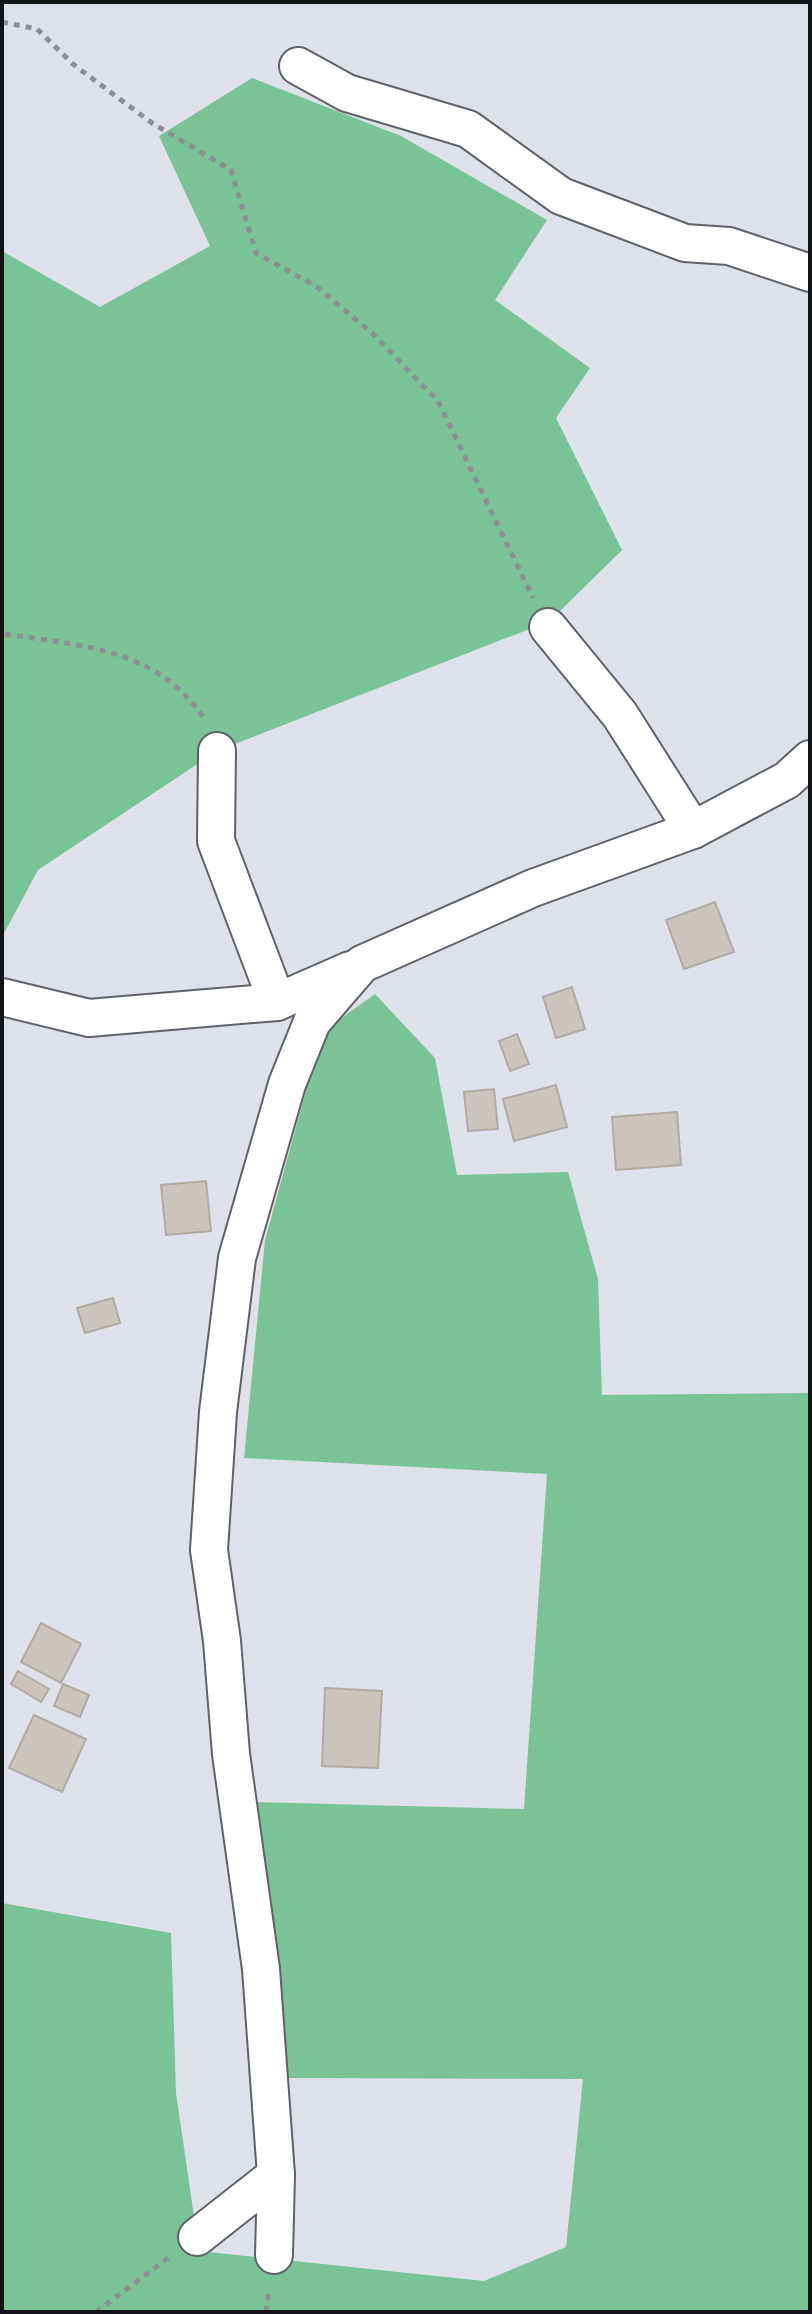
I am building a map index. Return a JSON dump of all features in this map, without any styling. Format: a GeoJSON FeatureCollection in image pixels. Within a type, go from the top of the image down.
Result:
{"type":"FeatureCollection","features":[{"type":"Feature","properties":{"kind":"street"},"geometry":{"type":"LineString","coordinates":[[298,66],[347,93],[468,129],[561,196],[685,243],[729,246],[810,273]]}},
{"type":"Feature","properties":{"kind":"street"},"geometry":{"type":"LineString","coordinates":[[548,627],[620,715],[693,830]]}},
{"type":"Feature","properties":{"kind":"street"},"geometry":{"type":"LineString","coordinates":[[217,751],[216,841],[277,1002]]}},
{"type":"Feature","properties":{"kind":"street"},"geometry":{"type":"LineString","coordinates":[[2,997],[89,1018],[277,1002],[533,888],[623,852],[693,830],[787,780],[810,759]]}},
{"type":"Feature","properties":{"kind":"street"},"geometry":{"type":"LineString","coordinates":[[274,2255],[276,2175],[261,1969],[231,1754],[222,1641],[209,1550],[211,1487],[237,1258],[287,1084],[312,1022],[362,964]]}},
{"type":"Feature","properties":{"kind":"street"},"geometry":{"type":"LineString","coordinates":[[197,2237],[276,2175]]}},
{"type":"Feature","properties":{"kind":"path"},"geometry":{"type":"LineString","coordinates":[[2,22],[37,29],[74,65],[152,123],[231,170],[256,253],[317,287],[373,334],[438,401],[548,627]]}},
{"type":"Feature","properties":{"kind":"path"},"geometry":{"type":"LineString","coordinates":[[5,634],[101,649],[150,665],[192,700],[211,729],[217,751]]}},
{"type":"Feature","properties":{"kind":"path"},"geometry":{"type":"LineString","coordinates":[[96,2312],[197,2237]]}},
{"type":"Feature","properties":{"kind":"green space"},"geometry":{"type":"Polygon","coordinates":[[[252,78],[401,136],[547,220],[495,300],[590,368],[556,418],[622,550],[550,621],[217,751],[38,870],[2,937],[2,251],[100,307],[210,246],[159,136],[252,78]]]}},
{"type":"Feature","properties":{"kind":"green space"},"geometry":{"type":"Polygon","coordinates":[[[375,994],[435,1058],[457,1175],[568,1172],[598,1279],[602,1395],[810,1393],[810,2312],[2,2312],[2,1903],[171,1933],[176,2093],[199,2251],[484,2281],[566,2247],[583,2079],[286,2078],[250,1802],[524,1809],[547,1474],[244,1458],[265,1240],[322,1032],[375,994]]]}},
{"type":"Feature","properties":{"kind":"building"},"geometry":{"type":"Polygon","coordinates":[[[715,902],[734,952],[684,969],[666,920],[715,902]]]}},
{"type":"Feature","properties":{"kind":"building"},"geometry":{"type":"Polygon","coordinates":[[[572,987],[585,1029],[556,1038],[543,997],[572,987]]]}},
{"type":"Feature","properties":{"kind":"building"},"geometry":{"type":"Polygon","coordinates":[[[517,1034],[529,1064],[510,1071],[499,1041],[517,1034]]]}},
{"type":"Feature","properties":{"kind":"building"},"geometry":{"type":"Polygon","coordinates":[[[556,1085],[567,1127],[514,1141],[503,1099],[556,1085]]]}},
{"type":"Feature","properties":{"kind":"building"},"geometry":{"type":"Polygon","coordinates":[[[494,1089],[498,1129],[468,1131],[464,1092],[494,1089]]]}},
{"type":"Feature","properties":{"kind":"building"},"geometry":{"type":"Polygon","coordinates":[[[677,1112],[681,1165],[616,1170],[612,1117],[677,1112]]]}},
{"type":"Feature","properties":{"kind":"building"},"geometry":{"type":"Polygon","coordinates":[[[206,1181],[211,1231],[166,1235],[161,1185],[206,1181]]]}},
{"type":"Feature","properties":{"kind":"building"},"geometry":{"type":"Polygon","coordinates":[[[113,1298],[120,1323],[85,1333],[77,1308],[113,1298]]]}},
{"type":"Feature","properties":{"kind":"building"},"geometry":{"type":"Polygon","coordinates":[[[41,1623],[81,1644],[61,1683],[21,1662],[41,1623]]]}},
{"type":"Feature","properties":{"kind":"building"},"geometry":{"type":"Polygon","coordinates":[[[18,1671],[49,1689],[41,1702],[11,1684],[18,1671]]]}},
{"type":"Feature","properties":{"kind":"building"},"geometry":{"type":"Polygon","coordinates":[[[63,1684],[89,1695],[80,1717],[54,1706],[63,1684]]]}},
{"type":"Feature","properties":{"kind":"building"},"geometry":{"type":"Polygon","coordinates":[[[325,1688],[382,1691],[378,1768],[322,1766],[325,1688]]]}},
{"type":"Feature","properties":{"kind":"building"},"geometry":{"type":"Polygon","coordinates":[[[34,1715],[86,1739],[62,1792],[9,1768],[34,1715]]]}}]}
